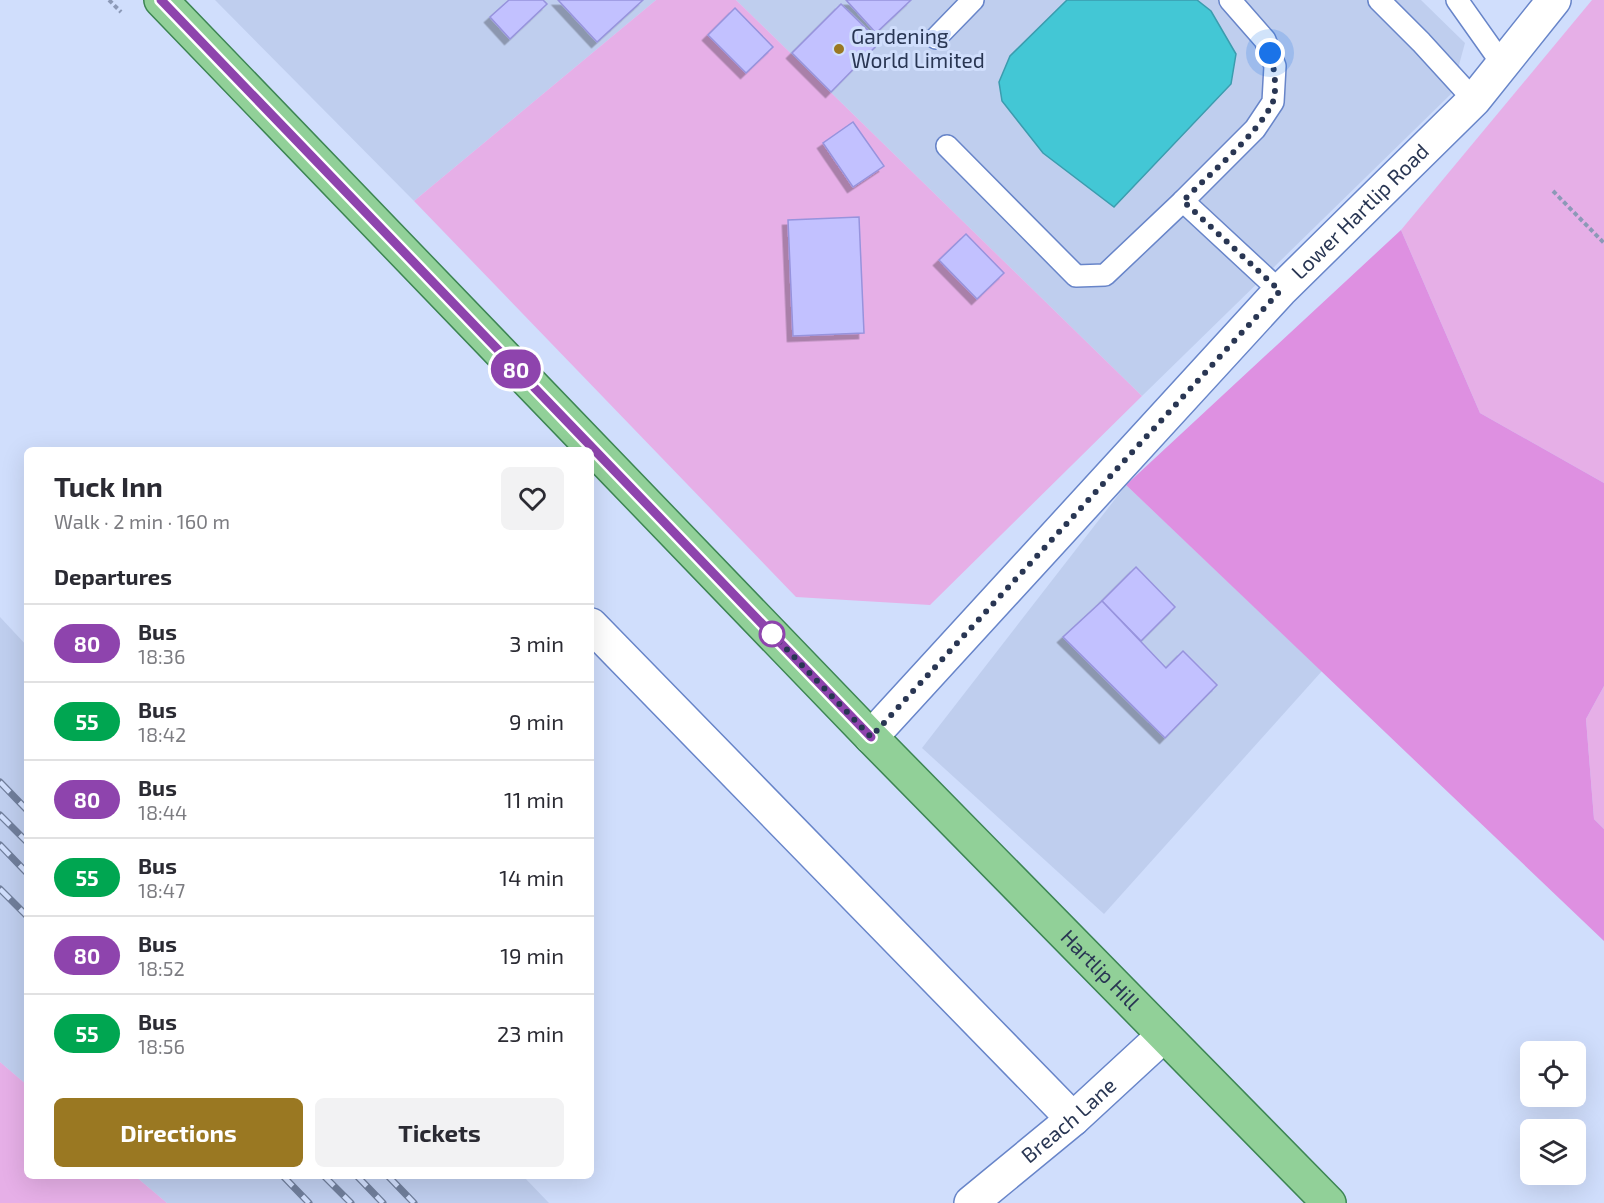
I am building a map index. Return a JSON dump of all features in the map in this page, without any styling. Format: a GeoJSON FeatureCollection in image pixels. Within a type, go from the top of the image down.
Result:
{"type":"FeatureCollection","features":[{"type":"Feature","properties":{"kind":"main road","name":"Hartlip Hill"},"geometry":{"type":"LineString","coordinates":[[161,0],[592,447]]}},
{"type":"Feature","properties":{"kind":"main road","name":"Hartlip Hill"},"geometry":{"type":"LineString","coordinates":[[594,449],[871,737],[1329,1203]]}},
{"type":"Feature","properties":{"kind":"street","name":"Lower Hartlip Road"},"geometry":{"type":"LineString","coordinates":[[871,737],[1280,291],[1474,100],[1554,0]]}},
{"type":"Feature","properties":{"kind":"street"},"geometry":{"type":"LineString","coordinates":[[594,628],[1073,1119]]}},
{"type":"Feature","properties":{"kind":"street","name":"Breach Lane"},"geometry":{"type":"LineString","coordinates":[[971,1203],[1073,1119],[1163,1036]]}},
{"type":"Feature","properties":{"kind":"lane"},"geometry":{"type":"LineString","coordinates":[[936,38],[973,0]]}},
{"type":"Feature","properties":{"kind":"lane"},"geometry":{"type":"LineString","coordinates":[[946,146],[1076,276],[1106,275],[1255,129],[1273,102],[1275,66],[1265,40],[1230,0]]}},
{"type":"Feature","properties":{"kind":"lane"},"geometry":{"type":"LineString","coordinates":[[1379,0],[1474,100]]}},
{"type":"Feature","properties":{"kind":"lane"},"geometry":{"type":"LineString","coordinates":[[1457,0],[1503,65]]}},
{"type":"Feature","properties":{"kind":"lane"},"geometry":{"type":"LineString","coordinates":[[1183,201],[1280,291]]}},
{"type":"Feature","properties":{"kind":"path"},"geometry":{"type":"LineString","coordinates":[[1553,191],[1604,243]]}},
{"type":"Feature","properties":{"kind":"shaded area"},"geometry":{"type":"Polygon","coordinates":[[[215,0],[656,0],[414,201],[215,0]]]}},
{"type":"Feature","properties":{"kind":"shaded area"},"geometry":{"type":"Polygon","coordinates":[[[656,0],[736,0],[1142,396],[930,605],[796,597],[414,201],[656,0]],[[735,9],[708,35],[746,73],[773,47],[735,9]],[[853,122],[823,143],[853,187],[884,166],[853,122]],[[859,217],[788,220],[793,336],[864,333],[859,217]],[[966,235],[940,260],[977,299],[1004,273],[966,235]]]}},
{"type":"Feature","properties":{"kind":"shaded area"},"geometry":{"type":"Polygon","coordinates":[[[736,0],[1421,0],[1465,43],[1451,94],[1142,396],[736,0]]]}},
{"type":"Feature","properties":{"kind":"shaded area"},"geometry":{"type":"Polygon","coordinates":[[[1067,0],[1197,0],[1211,11],[1236,54],[1231,84],[1114,207],[1043,153],[1002,101],[999,82],[1010,56],[1067,0]]]}},
{"type":"Feature","properties":{"kind":"shaded area"},"geometry":{"type":"Polygon","coordinates":[[[1592,0],[1604,0],[1604,483],[1480,413],[1401,230],[1592,0]]]}},
{"type":"Feature","properties":{"kind":"shaded area"},"geometry":{"type":"Polygon","coordinates":[[[1401,230],[1480,413],[1604,483],[1604,686],[1586,719],[1594,819],[1604,829],[1604,941],[1126,485],[1401,230]]]}},
{"type":"Feature","properties":{"kind":"shaded area"},"geometry":{"type":"Polygon","coordinates":[[[1126,485],[1322,671],[1104,914],[922,748],[1126,485]]]}},
{"type":"Feature","properties":{"kind":"shaded area"},"geometry":{"type":"Polygon","coordinates":[[[0,617],[24,643],[24,1082],[0,1062],[0,617]]]}},
{"type":"Feature","properties":{"kind":"shaded area"},"geometry":{"type":"Polygon","coordinates":[[[1604,686],[1604,829],[1594,819],[1586,719],[1604,686]]]}},
{"type":"Feature","properties":{"kind":"shaded area"},"geometry":{"type":"Polygon","coordinates":[[[0,1062],[24,1082],[24,1179],[139,1179],[167,1203],[0,1203],[0,1062]]]}},
{"type":"Feature","properties":{"kind":"shaded area"},"geometry":{"type":"Polygon","coordinates":[[[139,1179],[526,1179],[549,1203],[167,1203],[139,1179]]]}},
{"type":"Feature","properties":{"kind":"building"},"geometry":{"type":"Polygon","coordinates":[[[509,0],[543,0],[547,4],[510,39],[490,17],[509,0]]]}},
{"type":"Feature","properties":{"kind":"building"},"geometry":{"type":"Polygon","coordinates":[[[558,0],[643,0],[597,42],[558,0]]]}},
{"type":"Feature","properties":{"kind":"building"},"geometry":{"type":"Polygon","coordinates":[[[846,0],[911,0],[876,33],[846,0]]]}},
{"type":"Feature","properties":{"kind":"building"},"geometry":{"type":"Polygon","coordinates":[[[841,4],[880,42],[831,92],[792,53],[841,4]]]}},
{"type":"Feature","properties":{"kind":"building"},"geometry":{"type":"Polygon","coordinates":[[[735,8],[773,47],[746,73],[708,35],[735,8]]]}},
{"type":"Feature","properties":{"kind":"building"},"geometry":{"type":"Polygon","coordinates":[[[853,122],[884,166],[853,187],[823,143],[853,122]]]}},
{"type":"Feature","properties":{"kind":"building"},"geometry":{"type":"Polygon","coordinates":[[[859,217],[864,333],[793,336],[788,220],[859,217]]]}},
{"type":"Feature","properties":{"kind":"building"},"geometry":{"type":"Polygon","coordinates":[[[966,234],[1004,273],[977,299],[939,260],[966,234]]]}},
{"type":"Feature","properties":{"kind":"building"},"geometry":{"type":"Polygon","coordinates":[[[1136,567],[1175,607],[1141,641],[1102,601],[1136,567]]]}},
{"type":"Feature","properties":{"kind":"building"},"geometry":{"type":"Polygon","coordinates":[[[1102,601],[1166,668],[1183,651],[1217,685],[1165,738],[1063,637],[1102,601]]]}},
{"type":"Feature","properties":{"kind":"railway"},"geometry":{"type":"LineString","coordinates":[[0,782],[24,807]]}},
{"type":"Feature","properties":{"kind":"railway"},"geometry":{"type":"LineString","coordinates":[[0,815],[24,839]]}},
{"type":"Feature","properties":{"kind":"railway"},"geometry":{"type":"LineString","coordinates":[[0,845],[24,870]]}},
{"type":"Feature","properties":{"kind":"railway"},"geometry":{"type":"LineString","coordinates":[[0,889],[24,913]]}},
{"type":"Feature","properties":{"kind":"railway"},"geometry":{"type":"LineString","coordinates":[[286,1179],[309,1203]]}},
{"type":"Feature","properties":{"kind":"railway"},"geometry":{"type":"LineString","coordinates":[[327,1179],[351,1203]]}},
{"type":"Feature","properties":{"kind":"railway"},"geometry":{"type":"LineString","coordinates":[[360,1179],[383,1203]]}},
{"type":"Feature","properties":{"kind":"railway"},"geometry":{"type":"LineString","coordinates":[[391,1179],[414,1203]]}},
{"type":"Feature","properties":{"kind":"bus line","name":"80"},"geometry":{"type":"LineString","coordinates":[[161,0],[592,447]]}},
{"type":"Feature","properties":{"kind":"bus line","name":"80"},"geometry":{"type":"LineString","coordinates":[[594,449],[871,737]]}},
{"type":"Feature","properties":{"kind":"place","name":"Gardening World Limited"},"geometry":{"type":"Point","coordinates":[839,49]}},
{"type":"Feature","properties":{"kind":"route"},"geometry":{"type":"LineString","coordinates":[[772,634],[871,737],[1280,291],[1183,201],[1255,129],[1273,102],[1275,66],[1270,53]]}}]}
